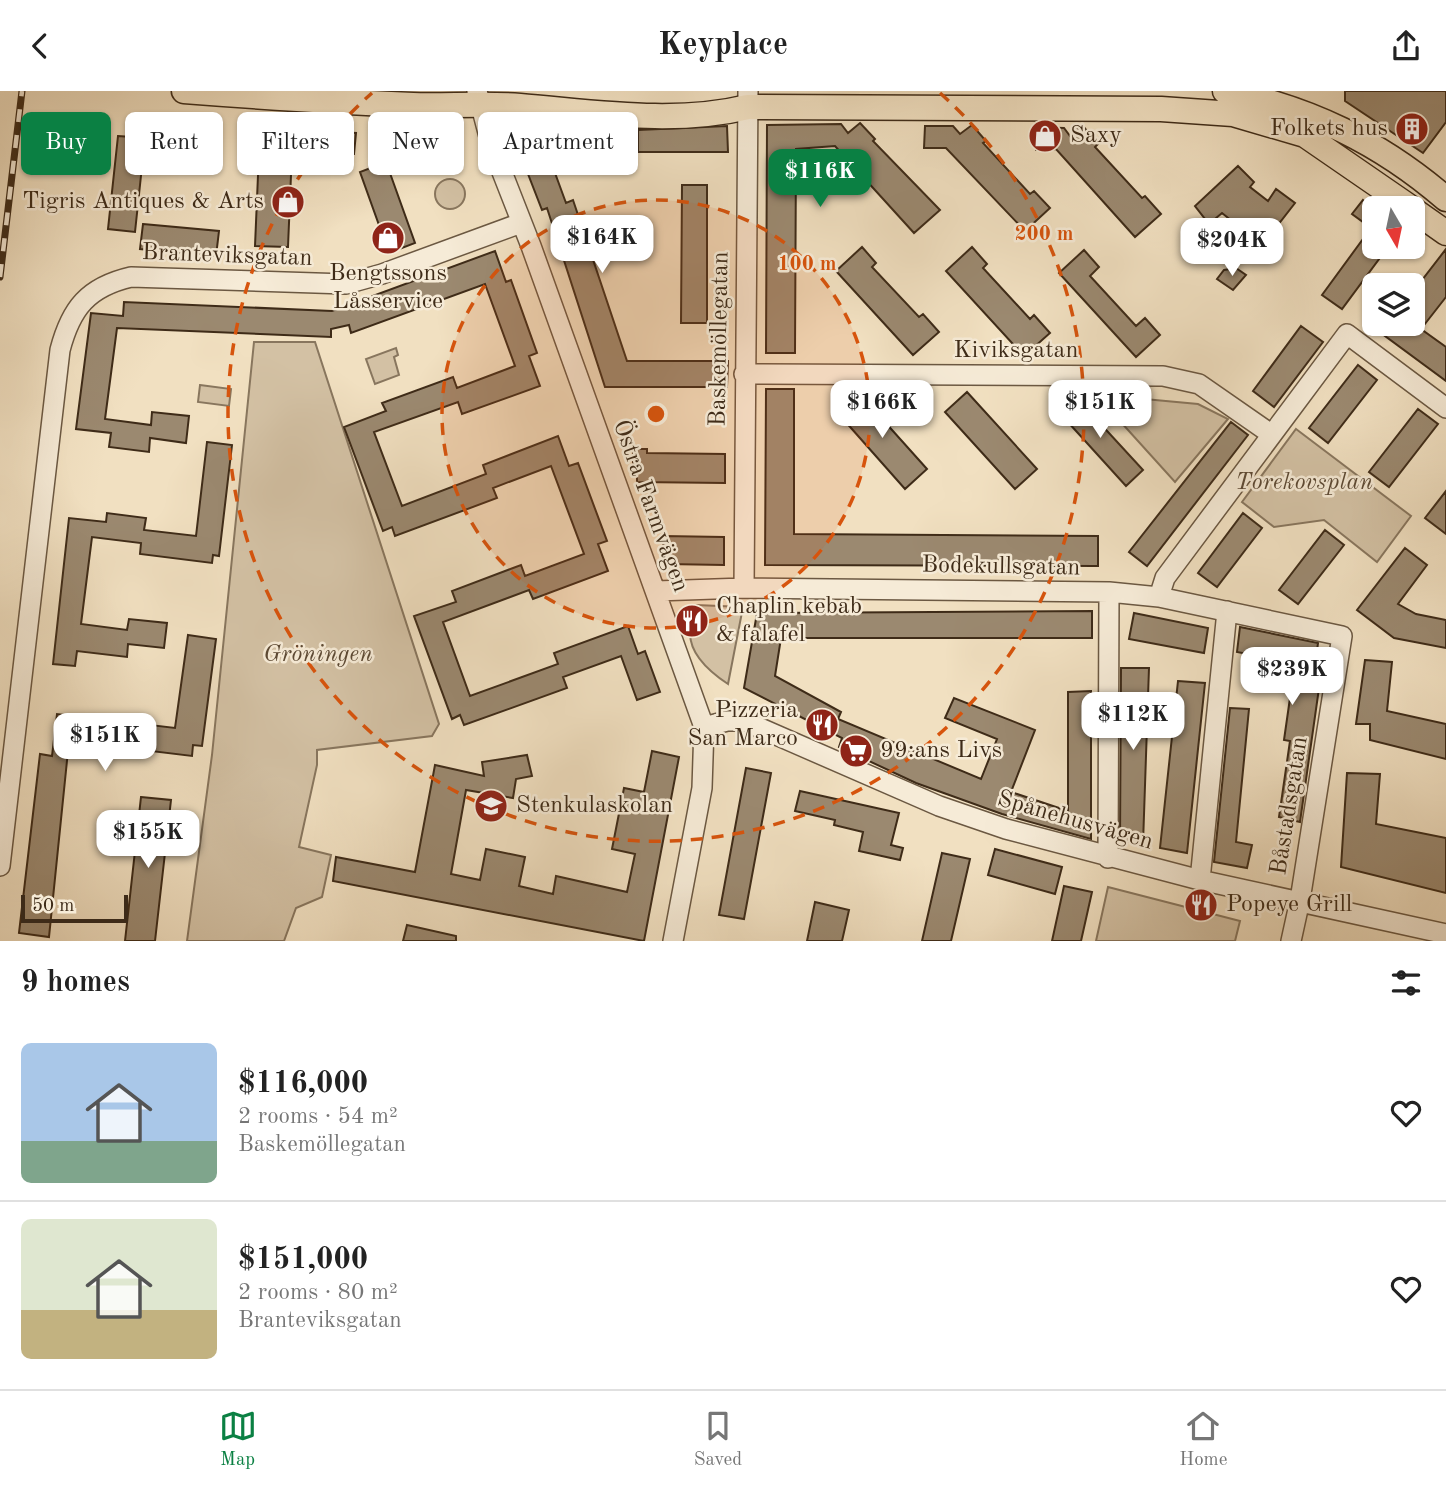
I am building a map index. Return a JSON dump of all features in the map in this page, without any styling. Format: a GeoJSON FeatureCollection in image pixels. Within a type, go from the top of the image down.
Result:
{"type":"FeatureCollection","features":[{"type":"Feature","properties":{"kind":"main road"},"geometry":{"type":"LineString","coordinates":[[184,91],[311,101],[478,98],[599,114],[714,115],[748,99],[1161,109],[1233,114],[1305,135],[1393,196]]}},
{"type":"Feature","properties":{"kind":"main road"},"geometry":{"type":"LineString","coordinates":[[1224,91],[1294,107],[1326,120],[1393,159],[1446,199]]}},
{"type":"Feature","properties":{"kind":"main road"},"geometry":{"type":"LineString","coordinates":[[1425,216],[1444,225]]}},
{"type":"Feature","properties":{"kind":"street","name":"Östra Farmvägen"},"geometry":{"type":"LineString","coordinates":[[478,98],[704,727],[702,788],[673,941]]}},
{"type":"Feature","properties":{"kind":"street","name":"Baskemöllegatan"},"geometry":{"type":"LineString","coordinates":[[744,588],[748,99]]}},
{"type":"Feature","properties":{"kind":"street","name":"Branteviksgatan"},"geometry":{"type":"LineString","coordinates":[[0,866],[60,350],[75,309],[102,287],[131,277],[355,282],[521,223]]}},
{"type":"Feature","properties":{"kind":"street"},"geometry":{"type":"LineString","coordinates":[[1159,597],[1165,577],[1347,334],[1446,408]]}},
{"type":"Feature","properties":{"kind":"street","name":"Kiviksgatan"},"geometry":{"type":"LineString","coordinates":[[744,374],[1163,376],[1199,384],[1271,434]]}},
{"type":"Feature","properties":{"kind":"street","name":"Bodekullsgatan"},"geometry":{"type":"LineString","coordinates":[[656,591],[744,588],[1109,593],[1159,597],[1342,636]]}},
{"type":"Feature","properties":{"kind":"street"},"geometry":{"type":"LineString","coordinates":[[1108,858],[1109,593]]}},
{"type":"Feature","properties":{"kind":"street"},"geometry":{"type":"LineString","coordinates":[[1200,880],[1227,611]]}},
{"type":"Feature","properties":{"kind":"street","name":"Båstadsgatan"},"geometry":{"type":"LineString","coordinates":[[1291,941],[1300,900],[1342,636]]}},
{"type":"Feature","properties":{"kind":"street","name":"Spånehusvägen"},"geometry":{"type":"LineString","coordinates":[[704,727],[727,721],[744,721],[939,806],[1006,829],[1108,858],[1446,934]]}},
{"type":"Feature","properties":{"kind":"green space"},"geometry":{"type":"Polygon","coordinates":[[[450,179],[461,183],[465,194],[461,205],[450,209],[439,205],[435,194],[439,183],[450,179]]]}},
{"type":"Feature","properties":{"kind":"green space","name":"Gröningen"},"geometry":{"type":"Polygon","coordinates":[[[254,342],[315,342],[439,724],[432,736],[317,750],[317,765],[299,847],[331,855],[322,897],[296,908],[284,941],[187,941],[212,755],[254,342]]]}},
{"type":"Feature","properties":{"kind":"green space"},"geometry":{"type":"Polygon","coordinates":[[[396,348],[398,355],[394,357],[399,375],[375,384],[366,359],[396,348]]]}},
{"type":"Feature","properties":{"kind":"green space"},"geometry":{"type":"Polygon","coordinates":[[[200,385],[231,389],[229,406],[198,402],[200,385]]]}},
{"type":"Feature","properties":{"kind":"green space"},"geometry":{"type":"Polygon","coordinates":[[[1112,396],[1198,404],[1228,419],[1175,482],[1100,399],[1112,396]]]}},
{"type":"Feature","properties":{"kind":"green space","name":"Torekovsplan"},"geometry":{"type":"Polygon","coordinates":[[[1296,429],[1411,516],[1377,562],[1324,520],[1274,527],[1242,502],[1296,429]]]}},
{"type":"Feature","properties":{"kind":"green space"},"geometry":{"type":"Polygon","coordinates":[[[696,605],[743,607],[728,684],[714,674],[695,653],[690,635],[691,626],[698,627],[700,616],[695,614],[696,605]]]}},
{"type":"Feature","properties":{"kind":"green space"},"geometry":{"type":"Polygon","coordinates":[[[1108,887],[1240,921],[1235,941],[1096,941],[1108,887]]]}},
{"type":"Feature","properties":{"kind":"building","name":"Folkets hus"},"geometry":{"type":"Polygon","coordinates":[[[1345,91],[1446,91],[1446,122],[1423,153],[1345,101],[1345,91]]]}},
{"type":"Feature","properties":{"kind":"building"},"geometry":{"type":"Polygon","coordinates":[[[860,123],[875,139],[873,141],[940,210],[914,233],[835,146],[796,149],[795,353],[766,353],[767,125],[841,124],[848,133],[860,123]]]}},
{"type":"Feature","properties":{"kind":"building"},"geometry":{"type":"Polygon","coordinates":[[[972,125],[986,141],[983,143],[1030,194],[1034,191],[1050,208],[1025,231],[946,148],[924,148],[925,126],[953,126],[960,134],[972,125]]]}},
{"type":"Feature","properties":{"kind":"building"},"geometry":{"type":"Polygon","coordinates":[[[1082,125],[1098,144],[1095,147],[1142,198],[1145,196],[1161,214],[1135,237],[1056,149],[1036,150],[1036,127],[1064,128],[1070,136],[1082,125]]]}},
{"type":"Feature","properties":{"kind":"building"},"geometry":{"type":"Polygon","coordinates":[[[727,126],[728,152],[638,152],[638,130],[727,126]]]}},
{"type":"Feature","properties":{"kind":"building"},"geometry":{"type":"Polygon","coordinates":[[[118,136],[125,137],[125,175],[141,175],[135,232],[108,229],[118,136]]]}},
{"type":"Feature","properties":{"kind":"building"},"geometry":{"type":"Polygon","coordinates":[[[1238,166],[1254,182],[1250,187],[1268,201],[1276,189],[1295,203],[1260,248],[1240,235],[1243,230],[1222,213],[1209,224],[1195,206],[1238,166]]]}},
{"type":"Feature","properties":{"kind":"building"},"geometry":{"type":"Polygon","coordinates":[[[368,169],[368,175],[391,175],[415,243],[389,253],[360,172],[368,169]]]}},
{"type":"Feature","properties":{"kind":"building"},"geometry":{"type":"Polygon","coordinates":[[[258,175],[291,175],[288,247],[255,246],[258,175]]]}},
{"type":"Feature","properties":{"kind":"building"},"geometry":{"type":"Polygon","coordinates":[[[528,175],[556,175],[566,203],[573,200],[627,361],[728,361],[727,387],[605,387],[547,208],[542,210],[528,175]]]}},
{"type":"Feature","properties":{"kind":"building"},"geometry":{"type":"Polygon","coordinates":[[[682,185],[707,185],[707,323],[681,323],[682,185]]]}},
{"type":"Feature","properties":{"kind":"building"},"geometry":{"type":"Polygon","coordinates":[[[1362,201],[1362,221],[1352,214],[1362,201]]]}},
{"type":"Feature","properties":{"kind":"building"},"geometry":{"type":"Polygon","coordinates":[[[143,224],[219,231],[216,256],[140,249],[143,224]]]}},
{"type":"Feature","properties":{"kind":"building"},"geometry":{"type":"Polygon","coordinates":[[[1362,240],[1362,259],[1379,259],[1369,273],[1362,273],[1362,282],[1342,309],[1322,295],[1362,240]]]}},
{"type":"Feature","properties":{"kind":"building"},"geometry":{"type":"Polygon","coordinates":[[[862,247],[876,263],[872,267],[919,317],[923,314],[939,332],[913,355],[836,271],[862,247]]]}},
{"type":"Feature","properties":{"kind":"building"},"geometry":{"type":"Polygon","coordinates":[[[972,247],[987,264],[983,268],[1030,319],[1034,315],[1050,333],[1024,356],[946,271],[972,247]]]}},
{"type":"Feature","properties":{"kind":"building"},"geometry":{"type":"Polygon","coordinates":[[[1446,249],[1446,297],[1425,324],[1425,276],[1446,249]]]}},
{"type":"Feature","properties":{"kind":"building"},"geometry":{"type":"Polygon","coordinates":[[[1084,250],[1099,267],[1090,276],[1136,326],[1145,318],[1160,335],[1136,357],[1059,273],[1084,250]]]}},
{"type":"Feature","properties":{"kind":"building"},"geometry":{"type":"Polygon","coordinates":[[[495,251],[506,282],[511,280],[537,353],[529,356],[540,386],[462,414],[458,402],[374,432],[402,506],[486,474],[483,465],[558,436],[569,466],[578,463],[607,541],[598,544],[608,571],[533,599],[529,590],[443,622],[470,696],[558,664],[554,653],[628,626],[638,654],[645,651],[660,692],[637,700],[621,656],[563,677],[567,688],[464,725],[460,715],[452,719],[414,616],[456,602],[452,591],[521,565],[525,576],[584,554],[551,466],[493,488],[497,498],[395,536],[392,527],[383,531],[344,427],[386,411],[382,403],[453,377],[457,388],[515,366],[485,284],[351,333],[349,325],[331,329],[331,337],[117,328],[105,419],[151,425],[152,412],[189,416],[186,443],[150,438],[149,452],[109,447],[111,433],[76,429],[91,313],[123,316],[124,302],[332,311],[495,251]]]}},
{"type":"Feature","properties":{"kind":"building"},"geometry":{"type":"Polygon","coordinates":[[[1236,268],[1246,275],[1233,290],[1217,279],[1224,270],[1236,268]]]}},
{"type":"Feature","properties":{"kind":"building"},"geometry":{"type":"Polygon","coordinates":[[[1301,326],[1323,342],[1274,407],[1253,391],[1301,326]]]}},
{"type":"Feature","properties":{"kind":"building"},"geometry":{"type":"Polygon","coordinates":[[[1425,332],[1446,347],[1446,381],[1385,336],[1425,336],[1425,332]]]}},
{"type":"Feature","properties":{"kind":"building"},"geometry":{"type":"Polygon","coordinates":[[[1358,365],[1377,380],[1328,443],[1309,428],[1358,365]]]}},
{"type":"Feature","properties":{"kind":"building"},"geometry":{"type":"Polygon","coordinates":[[[766,389],[794,389],[794,534],[1098,536],[1098,566],[765,565],[766,389]]]}},
{"type":"Feature","properties":{"kind":"building"},"geometry":{"type":"Polygon","coordinates":[[[858,392],[927,469],[905,489],[836,411],[858,392]]]}},
{"type":"Feature","properties":{"kind":"building"},"geometry":{"type":"Polygon","coordinates":[[[967,392],[1037,469],[1015,489],[945,412],[967,392]]]}},
{"type":"Feature","properties":{"kind":"building"},"geometry":{"type":"Polygon","coordinates":[[[1074,395],[1143,470],[1126,486],[1057,410],[1074,395]]]}},
{"type":"Feature","properties":{"kind":"building"},"geometry":{"type":"Polygon","coordinates":[[[1418,409],[1438,424],[1389,487],[1369,472],[1418,409]]]}},
{"type":"Feature","properties":{"kind":"building"},"geometry":{"type":"Polygon","coordinates":[[[1231,422],[1248,435],[1147,566],[1129,552],[1231,422]]]}},
{"type":"Feature","properties":{"kind":"building"},"geometry":{"type":"Polygon","coordinates":[[[207,442],[232,445],[219,556],[213,555],[212,563],[140,554],[141,543],[92,537],[81,624],[127,630],[129,619],[167,623],[164,648],[128,644],[127,657],[77,651],[75,666],[53,664],[69,518],[106,522],[107,513],[146,518],[144,530],[196,536],[207,442]]]}},
{"type":"Feature","properties":{"kind":"building"},"geometry":{"type":"Polygon","coordinates":[[[633,449],[647,449],[647,453],[725,454],[725,483],[637,482],[637,471],[633,470],[633,449]]]}},
{"type":"Feature","properties":{"kind":"building"},"geometry":{"type":"Polygon","coordinates":[[[1446,491],[1446,534],[1425,518],[1446,491]]]}},
{"type":"Feature","properties":{"kind":"building"},"geometry":{"type":"Polygon","coordinates":[[[1243,513],[1262,528],[1217,587],[1198,573],[1243,513]]]}},
{"type":"Feature","properties":{"kind":"building"},"geometry":{"type":"Polygon","coordinates":[[[1325,530],[1344,545],[1298,604],[1279,590],[1325,530]]]}},
{"type":"Feature","properties":{"kind":"building"},"geometry":{"type":"Polygon","coordinates":[[[663,536],[724,537],[724,565],[667,564],[668,553],[663,553],[663,536]]]}},
{"type":"Feature","properties":{"kind":"building"},"geometry":{"type":"Polygon","coordinates":[[[1405,548],[1427,565],[1398,604],[1416,614],[1446,620],[1446,648],[1394,638],[1357,610],[1405,548]]]}},
{"type":"Feature","properties":{"kind":"building"},"geometry":{"type":"Polygon","coordinates":[[[1092,611],[1092,638],[781,638],[775,676],[841,712],[838,719],[981,779],[997,739],[945,718],[954,698],[1035,730],[1011,792],[1068,811],[1068,692],[1091,691],[1091,839],[1002,814],[916,783],[839,747],[842,738],[744,688],[757,613],[1092,611]]]}},
{"type":"Feature","properties":{"kind":"building"},"geometry":{"type":"Polygon","coordinates":[[[1134,613],[1208,628],[1204,653],[1129,639],[1134,613]]]}},
{"type":"Feature","properties":{"kind":"building"},"geometry":{"type":"Polygon","coordinates":[[[1240,627],[1318,643],[1315,666],[1322,667],[1300,822],[1279,817],[1290,741],[1284,740],[1295,663],[1237,652],[1240,627]]]}},
{"type":"Feature","properties":{"kind":"building"},"geometry":{"type":"Polygon","coordinates":[[[188,635],[216,639],[202,746],[193,745],[192,756],[69,741],[49,937],[19,933],[40,754],[52,756],[57,714],[175,728],[188,635]]]}},
{"type":"Feature","properties":{"kind":"building"},"geometry":{"type":"Polygon","coordinates":[[[1365,660],[1392,662],[1387,711],[1446,724],[1446,759],[1370,740],[1370,724],[1356,724],[1365,660]]]}},
{"type":"Feature","properties":{"kind":"building"},"geometry":{"type":"Polygon","coordinates":[[[1121,668],[1149,668],[1143,844],[1120,840],[1121,668]]]}},
{"type":"Feature","properties":{"kind":"building"},"geometry":{"type":"Polygon","coordinates":[[[1178,681],[1205,683],[1187,853],[1160,848],[1178,681]]]}},
{"type":"Feature","properties":{"kind":"building"},"geometry":{"type":"Polygon","coordinates":[[[1230,708],[1249,709],[1236,842],[1252,845],[1247,868],[1214,862],[1230,708]]]}},
{"type":"Feature","properties":{"kind":"building"},"geometry":{"type":"Polygon","coordinates":[[[652,751],[679,757],[644,941],[333,881],[336,857],[415,872],[435,765],[484,776],[482,762],[527,755],[532,776],[516,779],[513,798],[466,790],[451,874],[480,880],[486,849],[525,857],[519,886],[553,894],[556,876],[627,892],[635,854],[612,849],[624,788],[644,792],[652,751]]]}},
{"type":"Feature","properties":{"kind":"building"},"geometry":{"type":"Polygon","coordinates":[[[746,768],[771,773],[744,919],[719,915],[746,768]]]}},
{"type":"Feature","properties":{"kind":"building"},"geometry":{"type":"Polygon","coordinates":[[[1347,773],[1380,774],[1376,824],[1446,838],[1446,893],[1341,867],[1347,773]]]}},
{"type":"Feature","properties":{"kind":"building"},"geometry":{"type":"Polygon","coordinates":[[[800,791],[899,813],[891,845],[903,848],[900,860],[859,851],[863,832],[834,825],[835,820],[795,811],[800,791]]]}},
{"type":"Feature","properties":{"kind":"building"},"geometry":{"type":"Polygon","coordinates":[[[141,797],[171,800],[155,941],[125,941],[141,797]]]}},
{"type":"Feature","properties":{"kind":"building"},"geometry":{"type":"Polygon","coordinates":[[[995,849],[1062,867],[1055,894],[988,875],[995,849]]]}},
{"type":"Feature","properties":{"kind":"building"},"geometry":{"type":"Polygon","coordinates":[[[942,853],[970,859],[951,941],[922,941],[942,853]]]}},
{"type":"Feature","properties":{"kind":"building"},"geometry":{"type":"Polygon","coordinates":[[[1064,886],[1092,892],[1081,941],[1052,941],[1064,886]]]}},
{"type":"Feature","properties":{"kind":"building"},"geometry":{"type":"Polygon","coordinates":[[[815,902],[849,910],[842,941],[807,941],[815,902]]]}},
{"type":"Feature","properties":{"kind":"building"},"geometry":{"type":"Polygon","coordinates":[[[407,925],[456,936],[456,941],[403,941],[407,925]]]}},
{"type":"Feature","properties":{"kind":"railway"},"geometry":{"type":"LineString","coordinates":[[0,277],[22,91]]}},
{"type":"Feature","properties":{"kind":"place","name":"Folkets hus"},"geometry":{"type":"Point","coordinates":[1412,129]}},
{"type":"Feature","properties":{"kind":"place","name":"Saxy"},"geometry":{"type":"Point","coordinates":[1045,136]}},
{"type":"Feature","properties":{"kind":"place","name":"Tigris Antiques & Arts"},"geometry":{"type":"Point","coordinates":[288,202]}},
{"type":"Feature","properties":{"kind":"place","name":"Bengtssons Låsservice"},"geometry":{"type":"Point","coordinates":[388,238]}},
{"type":"Feature","properties":{"kind":"place","name":"Chaplin kebab & falafel"},"geometry":{"type":"Point","coordinates":[692,621]}},
{"type":"Feature","properties":{"kind":"place","name":"Pizzeria San Marco"},"geometry":{"type":"Point","coordinates":[822,725]}},
{"type":"Feature","properties":{"kind":"place","name":"99:ans Livs"},"geometry":{"type":"Point","coordinates":[856,751]}},
{"type":"Feature","properties":{"kind":"place","name":"Stenkulaskolan"},"geometry":{"type":"Point","coordinates":[491,806]}},
{"type":"Feature","properties":{"kind":"place","name":"Popeye Grill"},"geometry":{"type":"Point","coordinates":[1201,905]}}]}
